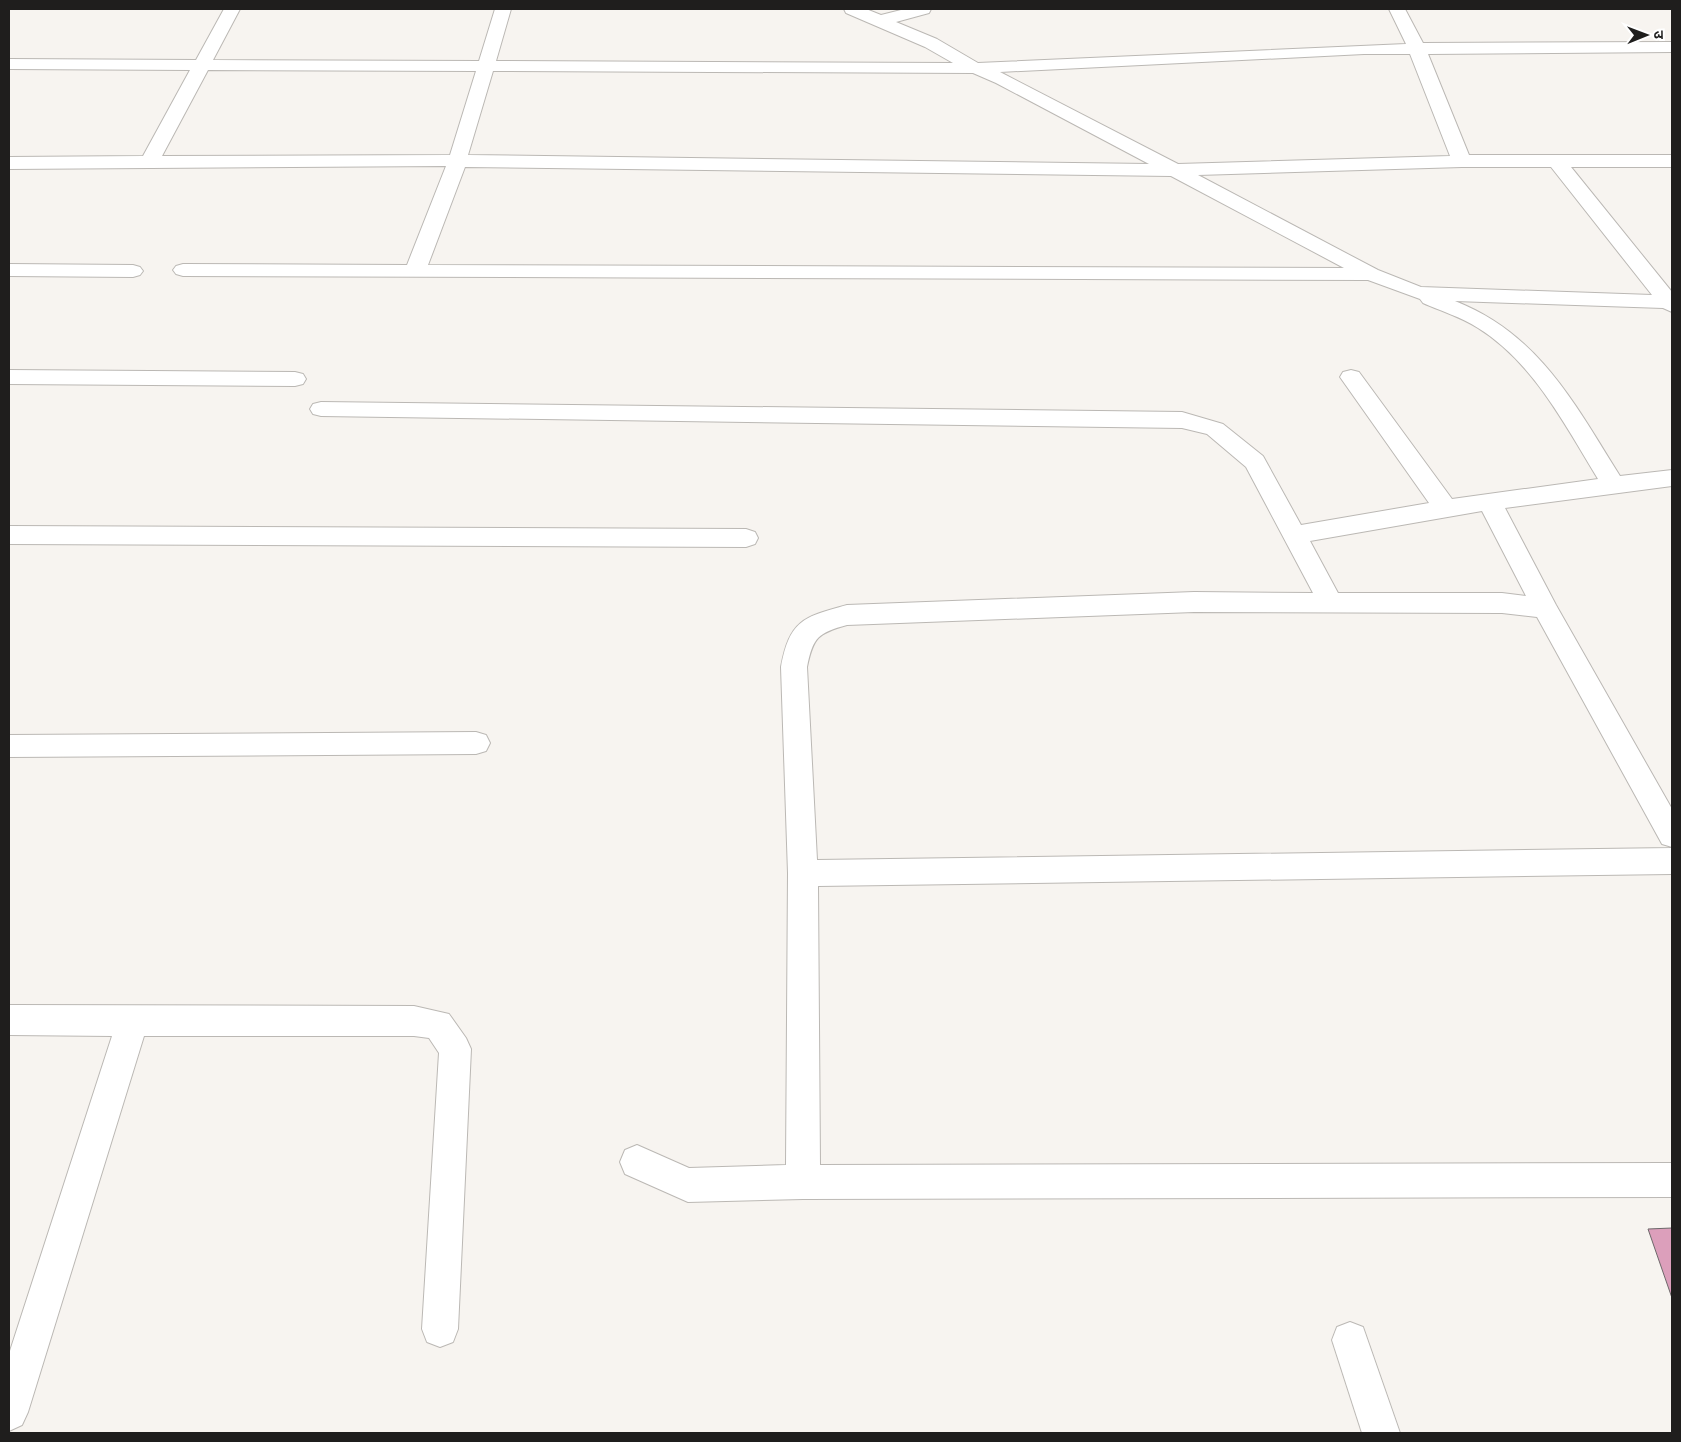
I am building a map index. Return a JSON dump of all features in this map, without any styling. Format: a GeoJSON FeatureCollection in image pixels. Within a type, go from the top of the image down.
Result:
{"type":"FeatureCollection","features":[{"type":"Feature","properties":{"kind":"street"},"geometry":{"type":"LineString","coordinates":[[149,162],[232,9]]}},
{"type":"Feature","properties":{"kind":"street"},"geometry":{"type":"LineString","coordinates":[[415,271],[457,162],[503,9]]}},
{"type":"Feature","properties":{"kind":"street"},"geometry":{"type":"LineString","coordinates":[[852,9],[931,44],[975,68],[1002,79],[1371,274],[1492,327],[1533,364],[1565,408],[1613,485]]}},
{"type":"Feature","properties":{"kind":"street"},"geometry":{"type":"LineString","coordinates":[[880,21],[923,9]]}},
{"type":"Feature","properties":{"kind":"street"},"geometry":{"type":"LineString","coordinates":[[1397,9],[1418,48],[1462,161]]}},
{"type":"Feature","properties":{"kind":"street"},"geometry":{"type":"LineString","coordinates":[[9,64],[975,68],[1418,48],[1672,47]]}},
{"type":"Feature","properties":{"kind":"street"},"geometry":{"type":"LineString","coordinates":[[9,163],[383,160],[851,165],[1039,170],[1177,170],[1462,161],[1672,160]]}},
{"type":"Feature","properties":{"kind":"street"},"geometry":{"type":"LineString","coordinates":[[1556,161],[1672,303]]}},
{"type":"Feature","properties":{"kind":"street"},"geometry":{"type":"LineString","coordinates":[[9,270],[133,271]]}},
{"type":"Feature","properties":{"kind":"street"},"geometry":{"type":"LineString","coordinates":[[183,270],[1371,274]]}},
{"type":"Feature","properties":{"kind":"street"},"geometry":{"type":"LineString","coordinates":[[1418,293],[1672,303]]}},
{"type":"Feature","properties":{"kind":"street"},"geometry":{"type":"LineString","coordinates":[[1351,376],[1446,508]]}},
{"type":"Feature","properties":{"kind":"street"},"geometry":{"type":"LineString","coordinates":[[9,377],[295,379]]}},
{"type":"Feature","properties":{"kind":"street"},"geometry":{"type":"LineString","coordinates":[[321,409],[1182,420],[1215,429],[1255,462],[1332,602]]}},
{"type":"Feature","properties":{"kind":"street"},"geometry":{"type":"LineString","coordinates":[[1295,535],[1489,501],[1672,478]]}},
{"type":"Feature","properties":{"kind":"street"},"geometry":{"type":"LineString","coordinates":[[1489,501],[1544,608],[1672,835]]}},
{"type":"Feature","properties":{"kind":"street"},"geometry":{"type":"LineString","coordinates":[[9,535],[746,538]]}},
{"type":"Feature","properties":{"kind":"street"},"geometry":{"type":"LineString","coordinates":[[803,1182],[803,873],[794,667],[798,645],[813,624],[847,615],[1194,602],[1502,603],[1544,608]]}},
{"type":"Feature","properties":{"kind":"street"},"geometry":{"type":"LineString","coordinates":[[9,746],[476,743]]}},
{"type":"Feature","properties":{"kind":"street"},"geometry":{"type":"LineString","coordinates":[[803,873],[1672,861]]}},
{"type":"Feature","properties":{"kind":"street"},"geometry":{"type":"LineString","coordinates":[[9,1020],[414,1021],[438,1025],[455,1049],[440,1328]]}},
{"type":"Feature","properties":{"kind":"street"},"geometry":{"type":"LineString","coordinates":[[9,1412],[133,1021]]}},
{"type":"Feature","properties":{"kind":"street"},"geometry":{"type":"LineString","coordinates":[[638,1162],[688,1185],[803,1182],[1672,1180]]}},
{"type":"Feature","properties":{"kind":"street"},"geometry":{"type":"LineString","coordinates":[[1350,1340],[1381,1433]]}},
{"type":"Feature","properties":{"kind":"building"},"geometry":{"type":"Polygon","coordinates":[[[1672,1228],[1672,1298],[1648,1229],[1672,1228]]]}}]}
